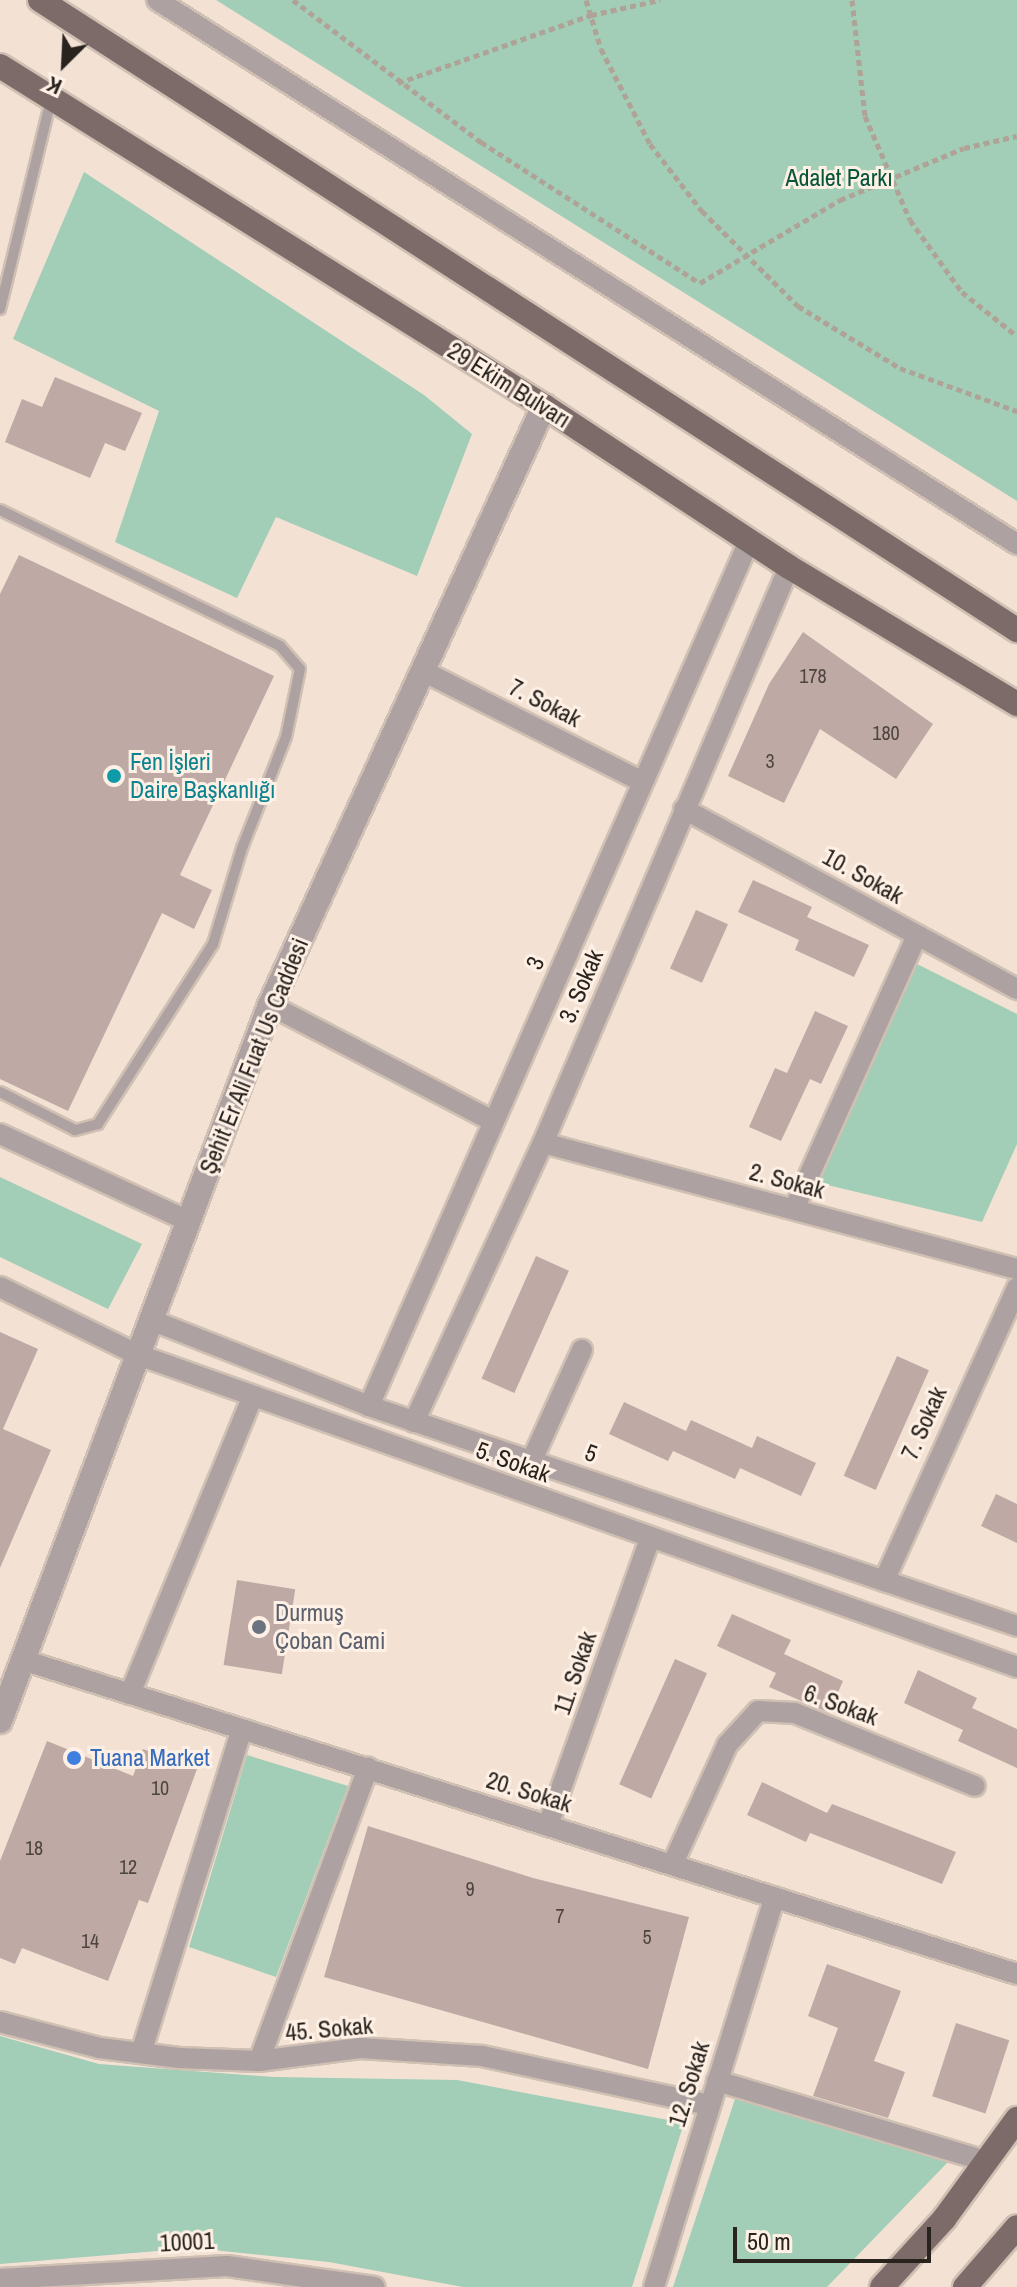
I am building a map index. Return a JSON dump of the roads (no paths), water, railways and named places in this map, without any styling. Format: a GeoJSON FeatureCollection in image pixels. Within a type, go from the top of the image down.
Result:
{"type":"FeatureCollection","features":[{"type":"Feature","properties":{"kind":"main road"},"geometry":{"type":"LineString","coordinates":[[40,0],[1017,630]]}},
{"type":"Feature","properties":{"kind":"main road","name":"29 Ekim Bulvarı"},"geometry":{"type":"LineString","coordinates":[[0,66],[544,406],[789,567],[1017,704]]}},
{"type":"Feature","properties":{"kind":"main road"},"geometry":{"type":"LineString","coordinates":[[882,2287],[1017,2119]]}},
{"type":"Feature","properties":{"kind":"main road"},"geometry":{"type":"LineString","coordinates":[[965,2287],[1014,2237]]}},
{"type":"Feature","properties":{"kind":"street"},"geometry":{"type":"LineString","coordinates":[[157,0],[1017,544]]}},
{"type":"Feature","properties":{"kind":"street","name":"Şehit Er Ali Fuat Us Caddesi"},"geometry":{"type":"LineString","coordinates":[[0,1721],[26,1661],[136,1354],[270,1005],[425,672],[544,406]]}},
{"type":"Feature","properties":{"kind":"street","name":"3"},"geometry":{"type":"LineString","coordinates":[[369,1406],[749,541]]}},
{"type":"Feature","properties":{"kind":"street","name":"3. Sokak"},"geometry":{"type":"LineString","coordinates":[[414,1422],[543,1143],[789,567]]}},
{"type":"Feature","properties":{"kind":"street","name":"7. Sokak"},"geometry":{"type":"LineString","coordinates":[[425,672],[641,781]]}},
{"type":"Feature","properties":{"kind":"street","name":"10. Sokak"},"geometry":{"type":"LineString","coordinates":[[684,809],[1017,989]]}},
{"type":"Feature","properties":{"kind":"street"},"geometry":{"type":"LineString","coordinates":[[794,1209],[917,935]]}},
{"type":"Feature","properties":{"kind":"street"},"geometry":{"type":"LineString","coordinates":[[270,1005],[493,1121]]}},
{"type":"Feature","properties":{"kind":"street"},"geometry":{"type":"LineString","coordinates":[[0,1134],[188,1221]]}},
{"type":"Feature","properties":{"kind":"street","name":"2. Sokak"},"geometry":{"type":"LineString","coordinates":[[543,1143],[1017,1269]]}},
{"type":"Feature","properties":{"kind":"street","name":"5. Sokak"},"geometry":{"type":"LineString","coordinates":[[0,1287],[136,1354],[1017,1667]]}},
{"type":"Feature","properties":{"kind":"street","name":"7. Sokak"},"geometry":{"type":"LineString","coordinates":[[884,1581],[1017,1288]]}},
{"type":"Feature","properties":{"kind":"street","name":"5"},"geometry":{"type":"LineString","coordinates":[[151,1320],[414,1422],[1017,1626]]}},
{"type":"Feature","properties":{"kind":"street"},"geometry":{"type":"LineString","coordinates":[[532,1460],[582,1350]]}},
{"type":"Feature","properties":{"kind":"street"},"geometry":{"type":"LineString","coordinates":[[130,1694],[253,1396]]}},
{"type":"Feature","properties":{"kind":"street","name":"11. Sokak"},"geometry":{"type":"LineString","coordinates":[[548,1825],[650,1538]]}},
{"type":"Feature","properties":{"kind":"street","name":"20. Sokak"},"geometry":{"type":"LineString","coordinates":[[26,1661],[548,1825],[674,1861],[775,1897],[1017,1974]]}},
{"type":"Feature","properties":{"kind":"street","name":"6. Sokak"},"geometry":{"type":"LineString","coordinates":[[674,1861],[727,1745],[758,1711],[795,1713],[975,1786]]}},
{"type":"Feature","properties":{"kind":"street"},"geometry":{"type":"LineString","coordinates":[[141,2053],[242,1729]]}},
{"type":"Feature","properties":{"kind":"street"},"geometry":{"type":"LineString","coordinates":[[259,2061],[368,1768]]}},
{"type":"Feature","properties":{"kind":"street","name":"12. Sokak"},"geometry":{"type":"LineString","coordinates":[[654,2287],[775,1897]]}},
{"type":"Feature","properties":{"kind":"street","name":"45. Sokak"},"geometry":{"type":"LineString","coordinates":[[0,2022],[141,2053],[259,2061],[360,2048],[482,2056],[709,2105]]}},
{"type":"Feature","properties":{"kind":"street"},"geometry":{"type":"LineString","coordinates":[[717,2081],[986,2161]]}},
{"type":"Feature","properties":{"kind":"street"},"geometry":{"type":"LineString","coordinates":[[220,2287],[227,2266]]}},
{"type":"Feature","properties":{"kind":"street","name":"10001"},"geometry":{"type":"LineString","coordinates":[[0,2279],[227,2266],[375,2287]]}},
{"type":"Feature","properties":{"kind":"lane"},"geometry":{"type":"LineString","coordinates":[[0,309],[51,98]]}},
{"type":"Feature","properties":{"kind":"lane"},"geometry":{"type":"LineString","coordinates":[[0,510],[280,646],[300,669],[286,737],[242,848],[213,944],[98,1124],[75,1130],[0,1092]]}},
{"type":"Feature","properties":{"kind":"place","name":"Fen İşleri Daire Başkanlığı"},"geometry":{"type":"Point","coordinates":[114,776]}},
{"type":"Feature","properties":{"kind":"place","name":"Durmuş Çoban Cami"},"geometry":{"type":"Point","coordinates":[259,1627]}},
{"type":"Feature","properties":{"kind":"place","name":"Tuana Market"},"geometry":{"type":"Point","coordinates":[74,1758]}},
{"type":"Feature","properties":{"kind":"park label","name":"Adalet Parkı"},"geometry":{"type":"Point","coordinates":[839,178]}}]}
